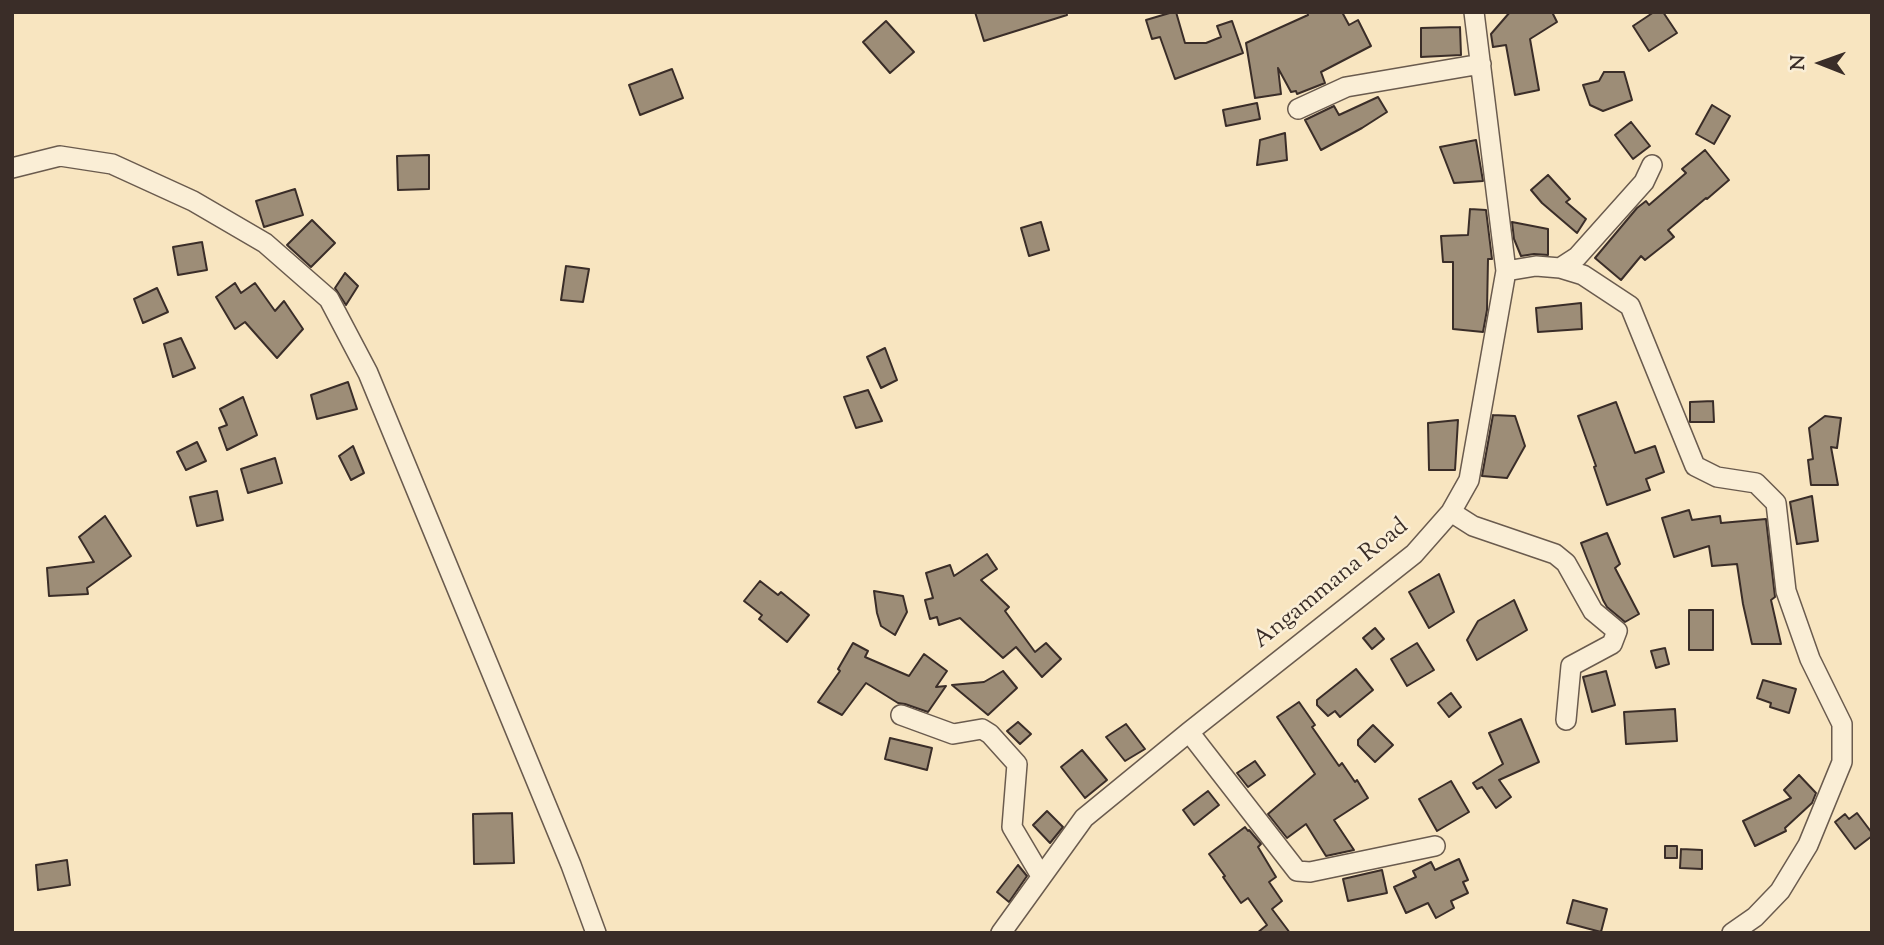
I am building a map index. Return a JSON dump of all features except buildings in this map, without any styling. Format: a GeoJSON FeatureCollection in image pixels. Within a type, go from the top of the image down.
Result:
{"type":"FeatureCollection","features":[{"type":"Feature","properties":{"kind":"street","name":"Angammana Road"},"geometry":{"type":"LineString","coordinates":[[1001,933],[1084,818],[1414,554],[1451,512],[1469,480],[1506,271],[1474,12]]}},
{"type":"Feature","properties":{"kind":"street"},"geometry":{"type":"LineString","coordinates":[[1298,109],[1346,87],[1481,64]]}},
{"type":"Feature","properties":{"kind":"street"},"geometry":{"type":"LineString","coordinates":[[12,168],[60,156],[112,163],[193,201],[265,243],[330,299],[368,373],[571,865],[596,933]]}},
{"type":"Feature","properties":{"kind":"street"},"geometry":{"type":"LineString","coordinates":[[1560,268],[1577,257],[1644,182],[1652,165]]}},
{"type":"Feature","properties":{"kind":"street"},"geometry":{"type":"LineString","coordinates":[[1506,271],[1536,266],[1560,268],[1583,275],[1630,306],[1695,466],[1717,477],[1756,483],[1776,503],[1786,592],[1810,659],[1842,724],[1842,762],[1808,845],[1780,891],[1755,917],[1732,933]]}},
{"type":"Feature","properties":{"kind":"street"},"geometry":{"type":"LineString","coordinates":[[1451,512],[1473,526],[1555,554],[1566,563],[1593,611],[1618,631],[1612,644],[1571,666],[1566,720]]}},
{"type":"Feature","properties":{"kind":"street"},"geometry":{"type":"LineString","coordinates":[[901,715],[953,734],[982,729],[990,734],[1017,764],[1012,827],[1041,876]]}},
{"type":"Feature","properties":{"kind":"street"},"geometry":{"type":"LineString","coordinates":[[1189,732],[1297,871],[1310,872],[1435,846]]}}]}
